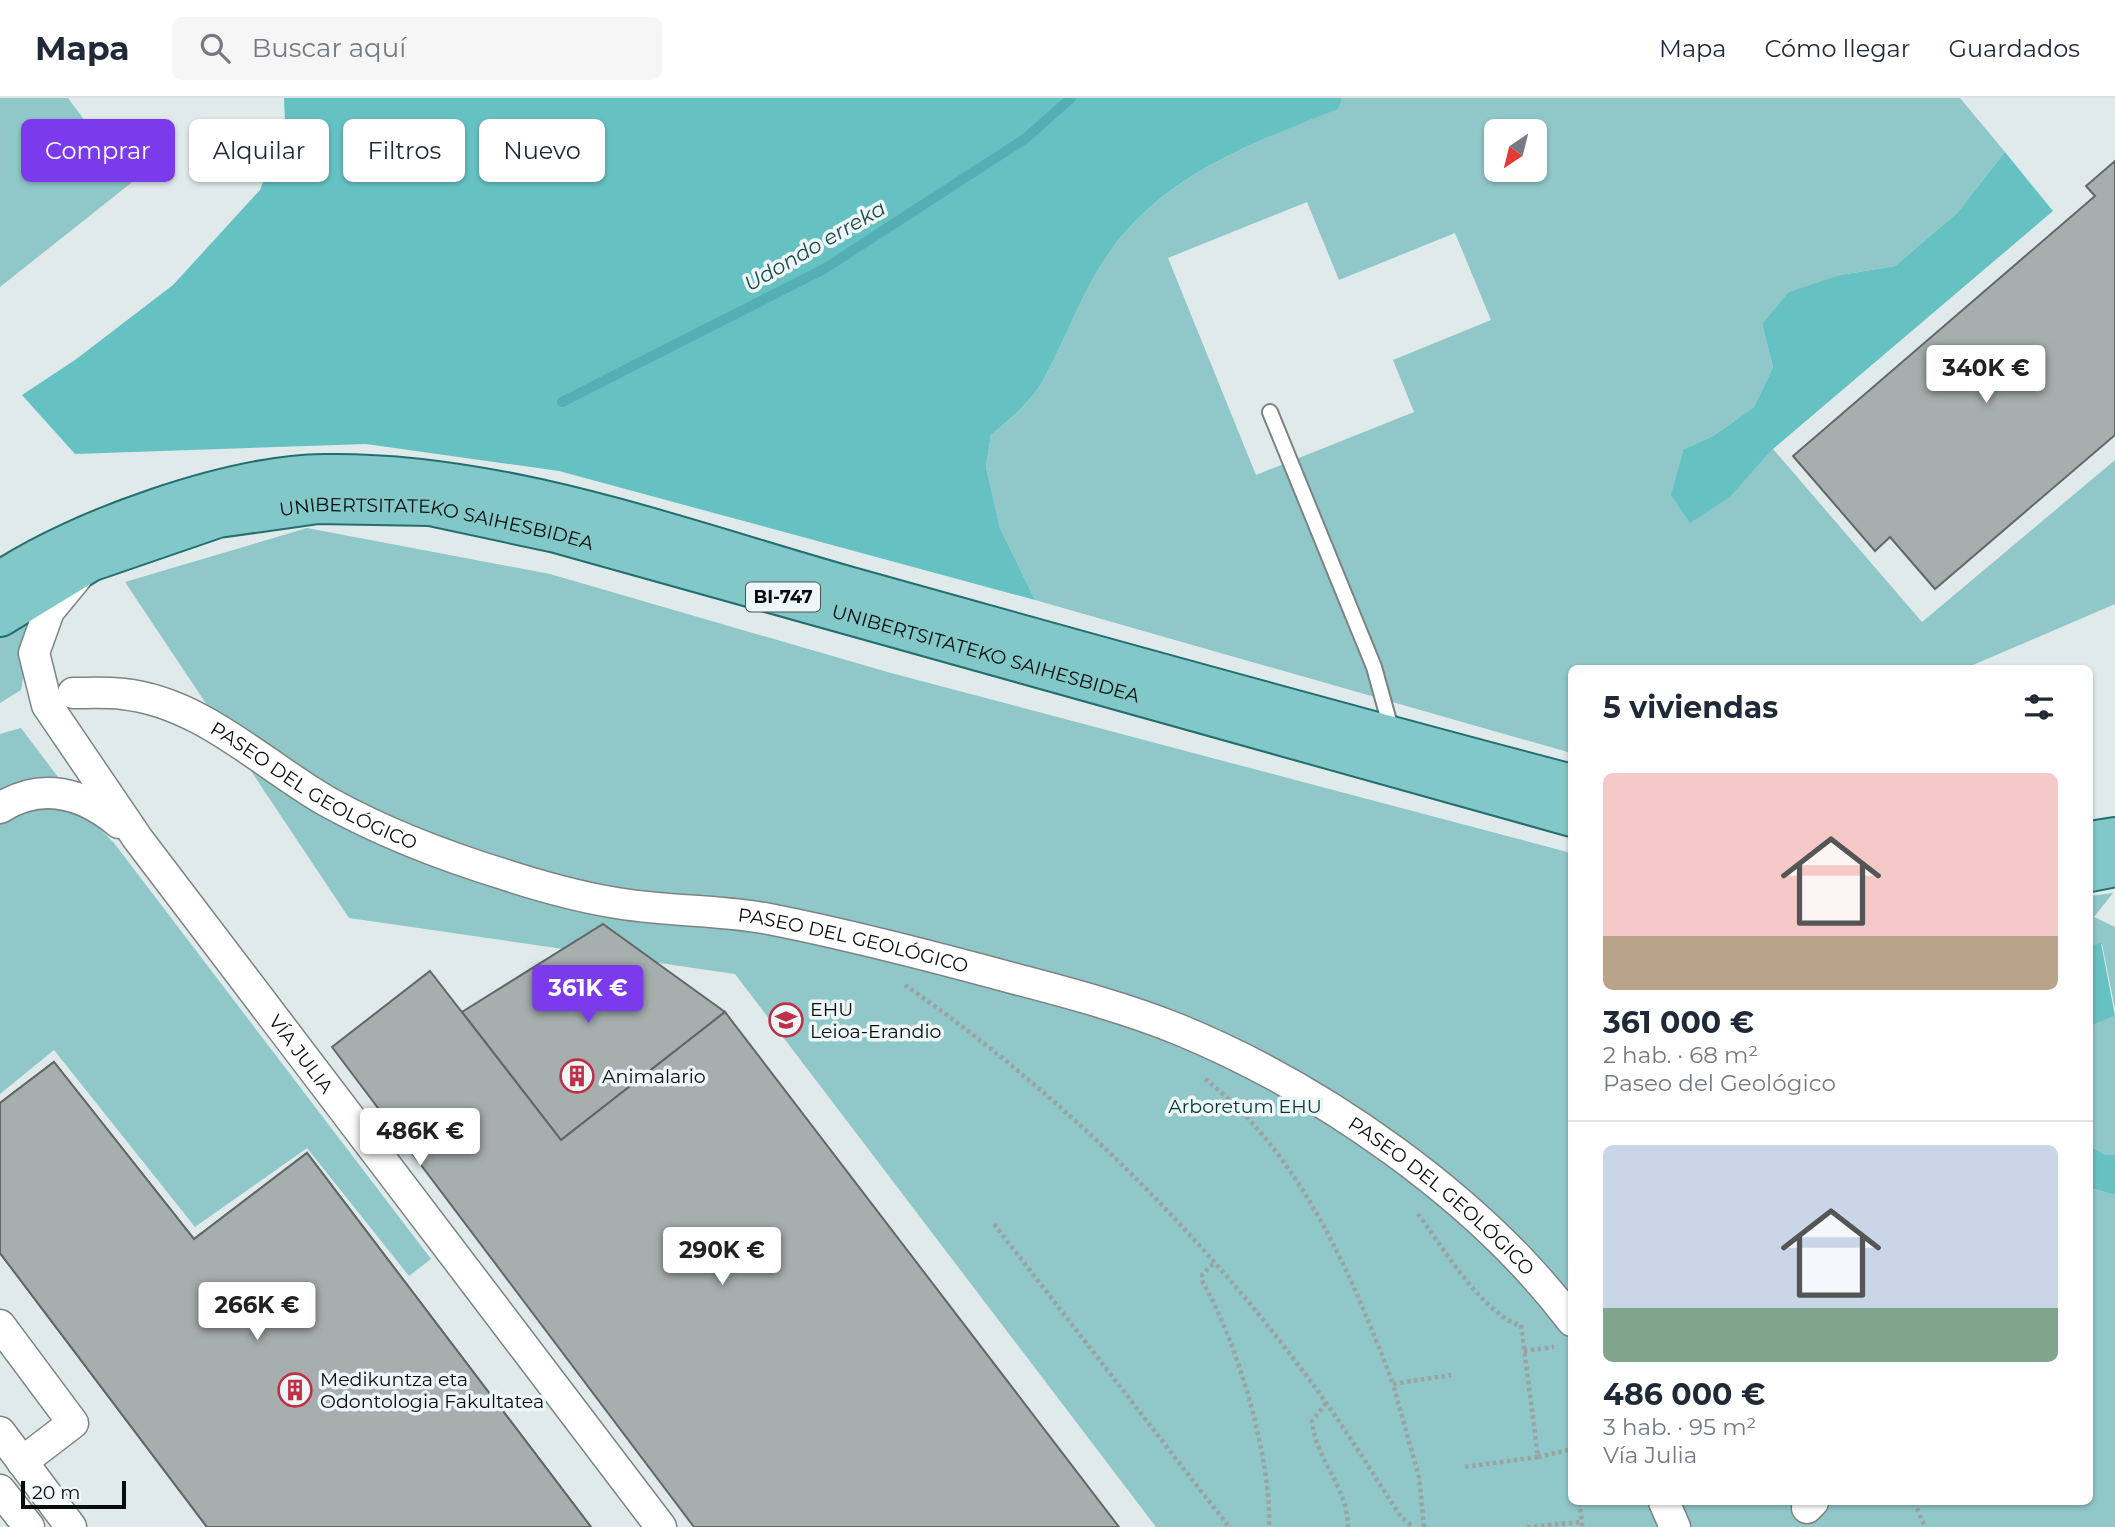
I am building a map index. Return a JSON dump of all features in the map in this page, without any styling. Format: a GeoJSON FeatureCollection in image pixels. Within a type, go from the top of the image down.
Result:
{"type":"FeatureCollection","features":[{"type":"Feature","properties":{"kind":"main road","name":"UNIBERTSITATEKO SAIHESBIDEA"},"geometry":{"type":"LineString","coordinates":[[0,581],[26,563],[99,530],[221,488],[321,474],[425,478],[546,500],[1393,737],[1568,783]]}},
{"type":"Feature","properties":{"kind":"main road","name":"UNIBERTSITATEKO SAIHESBIDEA"},"geometry":{"type":"LineString","coordinates":[[0,617],[90,562],[218,517],[318,504],[430,506],[556,533],[1568,816]]}},
{"type":"Feature","properties":{"kind":"main road"},"geometry":{"type":"LineString","coordinates":[[2093,840],[2115,836]]}},
{"type":"Feature","properties":{"kind":"main road"},"geometry":{"type":"LineString","coordinates":[[2093,871],[2115,867]]}},
{"type":"Feature","properties":{"kind":"street","name":"VÍA JULIA"},"geometry":{"type":"LineString","coordinates":[[90,562],[49,611],[34,653],[47,705],[138,839],[661,1527]]}},
{"type":"Feature","properties":{"kind":"street","name":"PASEO DEL GEOLÓGICO"},"geometry":{"type":"LineString","coordinates":[[73,693],[125,694],[175,708],[239,742],[328,801],[409,842],[507,876],[612,903],[767,919],[859,936],[1067,993],[1181,1031],[1257,1068],[1346,1118],[1437,1181],[1549,1291],[1566,1334]]}},
{"type":"Feature","properties":{"kind":"street"},"geometry":{"type":"LineString","coordinates":[[0,808],[20,796],[54,793],[96,804],[138,839]]}},
{"type":"Feature","properties":{"kind":"street"},"geometry":{"type":"LineString","coordinates":[[0,1325],[73,1423],[22,1462]]}},
{"type":"Feature","properties":{"kind":"street"},"geometry":{"type":"LineString","coordinates":[[0,1432],[71,1527]]}},
{"type":"Feature","properties":{"kind":"street"},"geometry":{"type":"LineString","coordinates":[[0,1490],[29,1527]]}},
{"type":"Feature","properties":{"kind":"street"},"geometry":{"type":"LineString","coordinates":[[1665,1505],[1675,1527]]}},
{"type":"Feature","properties":{"kind":"lane"},"geometry":{"type":"LineString","coordinates":[[1270,412],[1374,667],[1393,737]]}},
{"type":"Feature","properties":{"kind":"path"},"geometry":{"type":"LineString","coordinates":[[894,979],[983,1041],[1077,1121],[1213,1264],[1326,1403],[1401,1517],[1413,1527]]}},
{"type":"Feature","properties":{"kind":"path"},"geometry":{"type":"LineString","coordinates":[[1195,1071],[1236,1103],[1278,1153],[1323,1226],[1359,1294],[1393,1384],[1419,1477],[1424,1527]]}},
{"type":"Feature","properties":{"kind":"path"},"geometry":{"type":"LineString","coordinates":[[1410,1203],[1482,1298],[1506,1320],[1521,1325],[1538,1457]]}},
{"type":"Feature","properties":{"kind":"path"},"geometry":{"type":"LineString","coordinates":[[994,1224],[1229,1527]]}},
{"type":"Feature","properties":{"kind":"path"},"geometry":{"type":"LineString","coordinates":[[1213,1264],[1202,1275],[1203,1283],[1235,1354],[1248,1400],[1270,1499],[1269,1527]]}},
{"type":"Feature","properties":{"kind":"path"},"geometry":{"type":"LineString","coordinates":[[1524,1351],[1566,1334]]}},
{"type":"Feature","properties":{"kind":"path"},"geometry":{"type":"LineString","coordinates":[[1393,1384],[1451,1374]]}},
{"type":"Feature","properties":{"kind":"path"},"geometry":{"type":"LineString","coordinates":[[1326,1403],[1312,1421],[1313,1438],[1343,1497],[1348,1527]]}},
{"type":"Feature","properties":{"kind":"path"},"geometry":{"type":"LineString","coordinates":[[1464,1467],[1538,1457],[1568,1450]]}},
{"type":"Feature","properties":{"kind":"path"},"geometry":{"type":"LineString","coordinates":[[1527,1527],[1582,1524],[1579,1505]]}},
{"type":"Feature","properties":{"kind":"path"},"geometry":{"type":"LineString","coordinates":[[1915,1505],[1925,1527]]}},
{"type":"Feature","properties":{"kind":"green space"},"geometry":{"type":"Polygon","coordinates":[[[0,98],[68,98],[84,119],[21,119],[21,182],[131,183],[0,287],[0,98]]]}},
{"type":"Feature","properties":{"kind":"green space"},"geometry":{"type":"Polygon","coordinates":[[[1342,98],[1960,98],[2005,152],[1957,213],[1895,266],[1840,275],[1762,324],[1773,367],[1754,407],[1713,436],[1684,449],[1731,496],[1773,449],[1922,622],[2115,460],[2115,604],[1973,665],[1568,665],[1568,752],[1035,600],[1000,528],[986,467],[991,435],[1019,411],[1037,390],[1101,265],[1133,223],[1158,200],[1185,181],[1243,148],[1337,109],[1342,98]],[[1307,202],[1168,258],[1256,475],[1414,412],[1393,360],[1491,320],[1455,233],[1339,280],[1307,202]]]}},
{"type":"Feature","properties":{"kind":"green space","name":"Arboretum EHU"},"geometry":{"type":"Polygon","coordinates":[[[307,528],[550,574],[891,673],[1568,852],[1568,1505],[2093,1505],[2093,1189],[2115,1195],[2115,1527],[1156,1527],[735,974],[349,918],[125,582],[307,528]]]}},
{"type":"Feature","properties":{"kind":"green space"},"geometry":{"type":"Polygon","coordinates":[[[35,609],[21,690],[0,703],[0,634],[35,609]]]}},
{"type":"Feature","properties":{"kind":"green space"},"geometry":{"type":"Polygon","coordinates":[[[21,728],[61,781],[21,780],[0,789],[0,734],[21,728]]]}},
{"type":"Feature","properties":{"kind":"green space"},"geometry":{"type":"Polygon","coordinates":[[[30,806],[57,807],[77,813],[95,824],[114,843],[431,1259],[409,1276],[307,1148],[195,1227],[54,1050],[0,1094],[0,819],[30,806]]]}},
{"type":"Feature","properties":{"kind":"green space"},"geometry":{"type":"Polygon","coordinates":[[[2113,893],[2094,917],[2115,927],[2115,1009],[2102,944],[2093,946],[2093,896],[2113,893]]]}},
{"type":"Feature","properties":{"kind":"green space"},"geometry":{"type":"Polygon","coordinates":[[[2115,1016],[2115,1155],[2106,1155],[2093,1148],[2093,1025],[2115,1016]]]}},
{"type":"Feature","properties":{"kind":"shaded area"},"geometry":{"type":"Polygon","coordinates":[[[284,98],[1342,98],[1338,109],[1214,163],[1158,200],[1133,223],[1101,265],[1037,390],[1019,411],[991,435],[986,467],[1000,528],[1035,600],[559,471],[366,444],[75,454],[22,395],[75,360],[173,285],[260,190],[263,182],[329,182],[329,119],[285,119],[284,98]]]}},
{"type":"Feature","properties":{"kind":"shaded area"},"geometry":{"type":"Polygon","coordinates":[[[2005,152],[2053,211],[1773,449],[1731,496],[1690,523],[1671,495],[1684,449],[1713,436],[1754,407],[1773,367],[1762,324],[1789,292],[1840,275],[1895,266],[1957,213],[2005,152]]]}},
{"type":"Feature","properties":{"kind":"shaded area"},"geometry":{"type":"Polygon","coordinates":[[[2101,943],[2115,1016],[2093,1025],[2093,945],[2101,943]]]}},
{"type":"Feature","properties":{"kind":"shaded area"},"geometry":{"type":"Polygon","coordinates":[[[2093,1148],[2106,1155],[2115,1155],[2115,1195],[2093,1189],[2093,1148]]]}},
{"type":"Feature","properties":{"kind":"building"},"geometry":{"type":"Polygon","coordinates":[[[2115,161],[2115,435],[1935,589],[1890,537],[1875,551],[1793,456],[2095,196],[2086,186],[2115,161]]]}},
{"type":"Feature","properties":{"kind":"building","name":"Animalario"},"geometry":{"type":"Polygon","coordinates":[[[603,924],[725,1012],[561,1140],[462,1012],[603,924]]]}},
{"type":"Feature","properties":{"kind":"building"},"geometry":{"type":"Polygon","coordinates":[[[430,971],[561,1140],[725,1012],[1119,1527],[694,1527],[332,1047],[430,971]]]}},
{"type":"Feature","properties":{"kind":"building","name":"Medikuntza eta Odontologia Fakultatea"},"geometry":{"type":"Polygon","coordinates":[[[54,1062],[194,1239],[307,1153],[591,1527],[207,1527],[0,1253],[0,1103],[54,1062]]]}},
{"type":"Feature","properties":{"kind":"building","name":"Medikuntza eta Odontologia Fakultatea"},"geometry":{"type":"Polygon","coordinates":[[[54,1062],[194,1239],[307,1153],[591,1527],[207,1527],[0,1253],[0,1103],[54,1062]]]}},
{"type":"Feature","properties":{"kind":"waterway","name":"Udondo erreka"},"geometry":{"type":"LineString","coordinates":[[562,402],[824,269],[1026,138],[1071,98]]}},
{"type":"Feature","properties":{"kind":"place","name":"EHU Leioa-Erandio"},"geometry":{"type":"Point","coordinates":[786,1020]}},
{"type":"Feature","properties":{"kind":"place","name":"Animalario"},"geometry":{"type":"Point","coordinates":[577,1076]}},
{"type":"Feature","properties":{"kind":"place","name":"Medikuntza eta Odontologia Fakultatea"},"geometry":{"type":"Point","coordinates":[295,1390]}}]}
